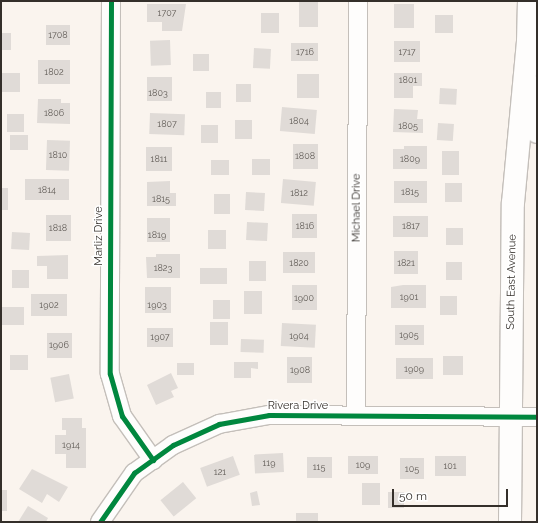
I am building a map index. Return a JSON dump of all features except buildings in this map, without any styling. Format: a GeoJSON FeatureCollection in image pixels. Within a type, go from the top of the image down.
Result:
{"type":"FeatureCollection","features":[{"type":"Feature","properties":{"kind":"main road","name":"South East Avenue"},"geometry":{"type":"LineString","coordinates":[[510,522],[513,203],[528,42],[529,1]]}},
{"type":"Feature","properties":{"kind":"main road","name":"South East Avenue"},"geometry":{"type":"LineString","coordinates":[[528,42],[537,132]]}},
{"type":"Feature","properties":{"kind":"street","name":"Marliz Drive"},"geometry":{"type":"LineString","coordinates":[[111,1],[110,374],[122,416],[153,460]]}},
{"type":"Feature","properties":{"kind":"street","name":"Michael Drive"},"geometry":{"type":"LineString","coordinates":[[356,416],[358,1]]}},
{"type":"Feature","properties":{"kind":"street","name":"Rivera Drive"},"geometry":{"type":"LineString","coordinates":[[100,522],[134,473],[191,434],[220,424],[269,415],[537,417]]}},
{"type":"Feature","properties":{"kind":"cycle path"},"geometry":{"type":"LineString","coordinates":[[111,1],[110,374],[122,416],[153,460]]}},
{"type":"Feature","properties":{"kind":"cycle path"},"geometry":{"type":"LineString","coordinates":[[100,522],[134,473],[173,445],[219,424],[269,415],[537,417]]}}]}
